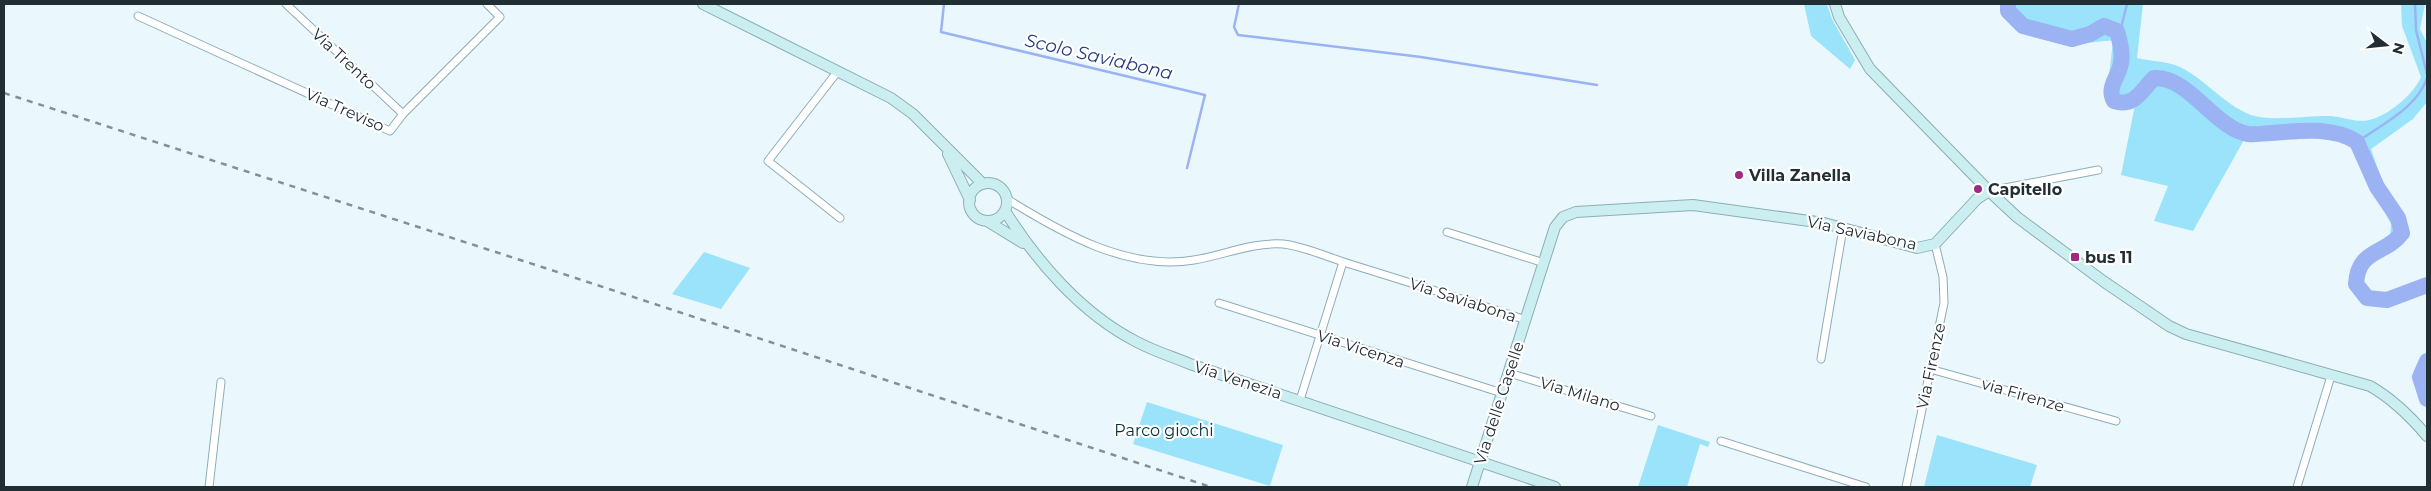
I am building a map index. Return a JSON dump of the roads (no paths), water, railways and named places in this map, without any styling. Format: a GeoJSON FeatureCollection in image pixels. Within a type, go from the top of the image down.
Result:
{"type":"FeatureCollection","features":[{"type":"Feature","properties":{"kind":"street","name":"Via Trento"},"geometry":{"type":"LineString","coordinates":[[286,4],[403,114]]}},
{"type":"Feature","properties":{"kind":"street","name":"Via Treviso"},"geometry":{"type":"LineString","coordinates":[[138,16],[390,131],[403,114],[500,17],[487,4]]}},
{"type":"Feature","properties":{"kind":"street"},"geometry":{"type":"LineString","coordinates":[[703,4],[891,98],[913,114],[983,184],[976,188],[970,200]]}},
{"type":"Feature","properties":{"kind":"street"},"geometry":{"type":"LineString","coordinates":[[1835,4],[1839,17],[1870,69],[1989,191],[2017,217],[2061,250],[2169,326],[2213,343],[2370,386],[2388,397],[2408,414],[2427,436]]}},
{"type":"Feature","properties":{"kind":"street"},"geometry":{"type":"LineString","coordinates":[[838,71],[768,161],[840,218]]}},
{"type":"Feature","properties":{"kind":"street"},"geometry":{"type":"LineString","coordinates":[[944,146],[970,200],[972,212],[981,220],[987,221],[998,218],[1005,211],[1007,199]]}},
{"type":"Feature","properties":{"kind":"street"},"geometry":{"type":"LineString","coordinates":[[1989,191],[2098,170]]}},
{"type":"Feature","properties":{"kind":"street","name":"Via Saviabona"},"geometry":{"type":"LineString","coordinates":[[983,184],[997,186],[1007,199],[1033,216],[1090,244],[1135,260],[1165,263],[1194,260],[1242,248],[1285,244],[1526,320],[1556,227],[1563,217],[1576,212],[1693,205],[1824,223],[1917,248],[1935,244],[1977,199],[1989,191]]}},
{"type":"Feature","properties":{"kind":"street","name":"Via Venezia"},"geometry":{"type":"LineString","coordinates":[[1005,211],[1026,245],[1053,274],[1094,313],[1136,342],[1190,364],[1300,400],[1479,463],[1555,487]]}},
{"type":"Feature","properties":{"kind":"street","name":"Via Venezia"},"geometry":{"type":"LineString","coordinates":[[987,221],[1026,245]]}},
{"type":"Feature","properties":{"kind":"street"},"geometry":{"type":"LineString","coordinates":[[1821,359],[1843,228]]}},
{"type":"Feature","properties":{"kind":"street"},"geometry":{"type":"LineString","coordinates":[[1448,232],[1544,263]]}},
{"type":"Feature","properties":{"kind":"street","name":"Via Firenze"},"geometry":{"type":"LineString","coordinates":[[1906,487],[1944,302],[1943,277],[1935,244]]}},
{"type":"Feature","properties":{"kind":"street"},"geometry":{"type":"LineString","coordinates":[[1300,400],[1343,262]]}},
{"type":"Feature","properties":{"kind":"street","name":"Via Vicenza"},"geometry":{"type":"LineString","coordinates":[[1219,303],[1502,394]]}},
{"type":"Feature","properties":{"kind":"street","name":"Via delle Caselle"},"geometry":{"type":"LineString","coordinates":[[1472,487],[1526,320]]}},
{"type":"Feature","properties":{"kind":"street","name":"via Firenze"},"geometry":{"type":"LineString","coordinates":[[1930,369],[2116,422]]}},
{"type":"Feature","properties":{"kind":"street","name":"Via Milano"},"geometry":{"type":"LineString","coordinates":[[1509,373],[1652,416]]}},
{"type":"Feature","properties":{"kind":"street"},"geometry":{"type":"LineString","coordinates":[[2297,487],[2331,376]]}},
{"type":"Feature","properties":{"kind":"street"},"geometry":{"type":"LineString","coordinates":[[209,487],[221,382]]}},
{"type":"Feature","properties":{"kind":"street"},"geometry":{"type":"LineString","coordinates":[[1720,441],[1866,487]]}},
{"type":"Feature","properties":{"kind":"waterway","name":"Scolo Saviabona"},"geometry":{"type":"LineString","coordinates":[[944,4],[941,32],[1205,95],[1187,168]]}},
{"type":"Feature","properties":{"kind":"waterway"},"geometry":{"type":"LineString","coordinates":[[1239,4],[1234,27],[1238,35],[1421,57],[1597,85]]}},
{"type":"Feature","properties":{"kind":"waterway"},"geometry":{"type":"LineString","coordinates":[[2008,4],[2008,11],[2023,26],[2072,39],[2090,34],[2104,26],[2117,31],[2122,59],[2111,91],[2114,101],[2121,103],[2132,100],[2154,78],[2167,80],[2179,85],[2190,93],[2224,122],[2236,130],[2248,134],[2316,131],[2337,134],[2357,142],[2377,187],[2398,218],[2402,233],[2396,240],[2367,258],[2358,272],[2356,284],[2367,298],[2387,300],[2427,285]]}},
{"type":"Feature","properties":{"kind":"waterway"},"geometry":{"type":"LineString","coordinates":[[2117,31],[2122,24],[2127,4]]}},
{"type":"Feature","properties":{"kind":"waterway"},"geometry":{"type":"LineString","coordinates":[[2415,4],[2416,30],[2427,74]]}},
{"type":"Feature","properties":{"kind":"waterway"},"geometry":{"type":"LineString","coordinates":[[2357,142],[2407,107],[2416,98],[2427,78]]}},
{"type":"Feature","properties":{"kind":"waterway"},"geometry":{"type":"LineString","coordinates":[[2427,361],[2420,377],[2427,399]]}},
{"type":"Feature","properties":{"kind":"railway"},"geometry":{"type":"LineString","coordinates":[[4,93],[545,268],[1211,487]]}},
{"type":"Feature","properties":{"kind":"place","name":"Villa Zanella"},"geometry":{"type":"Point","coordinates":[1739,175]}},
{"type":"Feature","properties":{"kind":"place","name":"Capitello"},"geometry":{"type":"Point","coordinates":[1978,189]}},
{"type":"Feature","properties":{"kind":"place","name":"bus 11"},"geometry":{"type":"Point","coordinates":[2075,257]}},
{"type":"Feature","properties":{"kind":"park label","name":"Parco giochi"},"geometry":{"type":"Point","coordinates":[1164,430]}}]}
